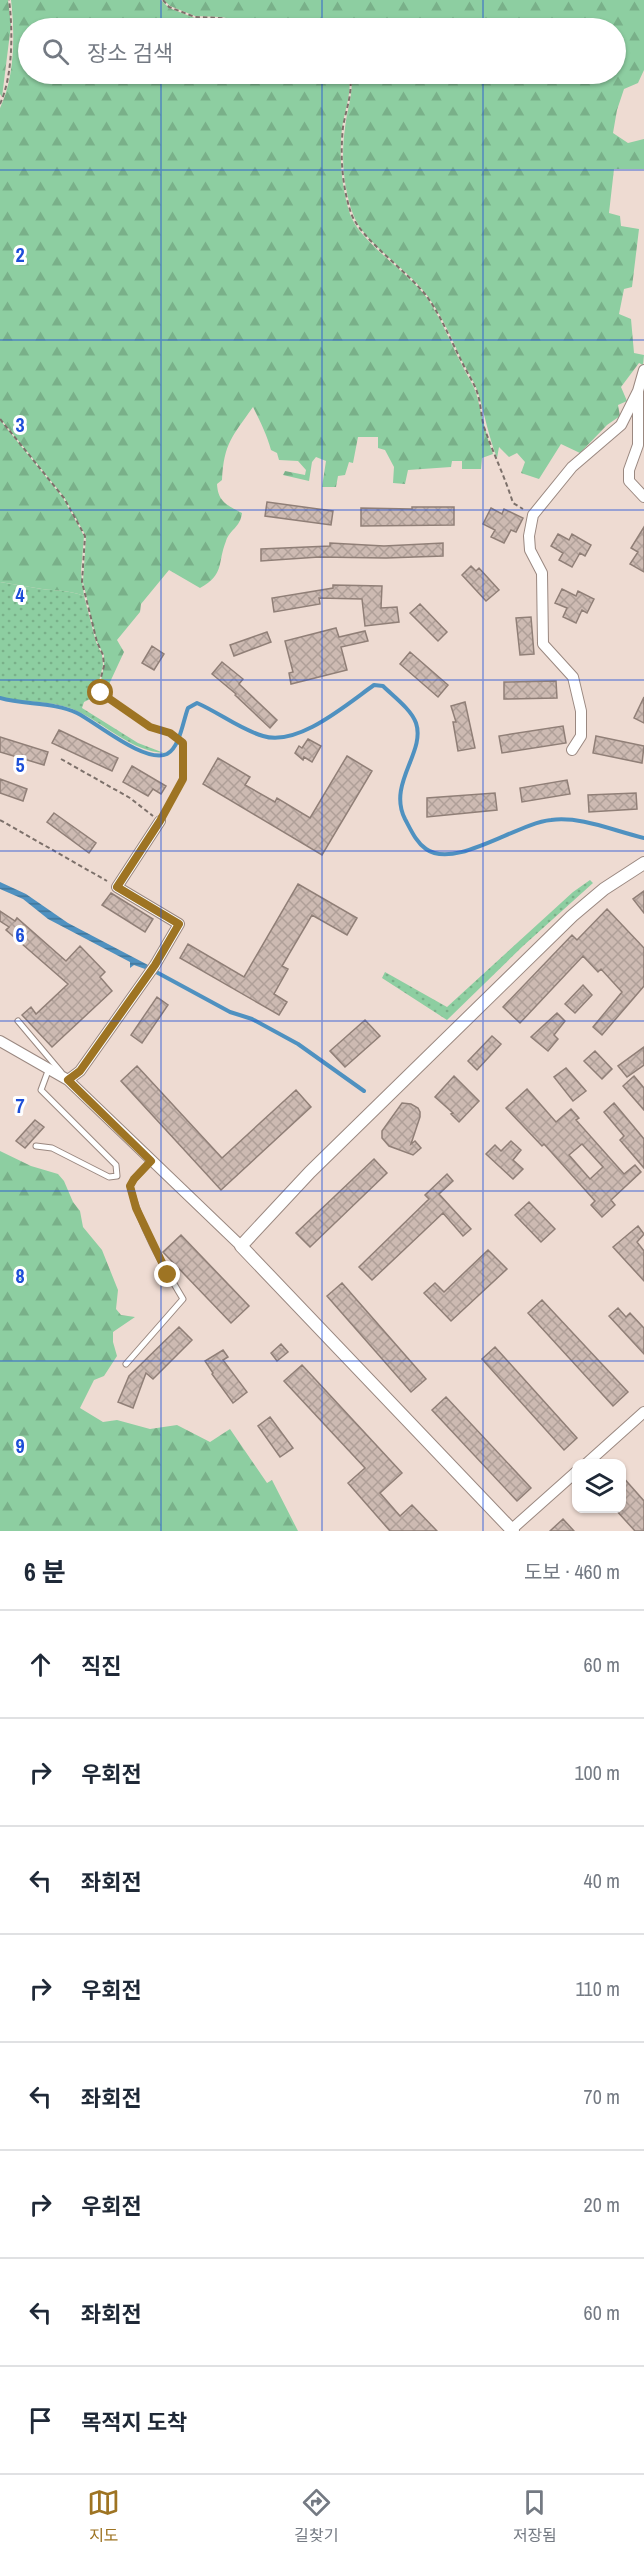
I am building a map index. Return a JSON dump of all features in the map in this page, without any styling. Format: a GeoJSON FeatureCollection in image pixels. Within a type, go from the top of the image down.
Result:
{"type":"FeatureCollection","features":[{"type":"Feature","properties":{"kind":"street"},"geometry":{"type":"LineString","coordinates":[[572,750],[581,736],[581,711],[573,676],[543,644],[542,573],[530,550],[529,536],[533,515],[572,467],[621,425],[638,392],[644,370]]}},
{"type":"Feature","properties":{"kind":"street"},"geometry":{"type":"LineString","coordinates":[[638,392],[638,445],[629,470],[629,481],[644,497]]}},
{"type":"Feature","properties":{"kind":"street"},"geometry":{"type":"LineString","coordinates":[[68,1080],[80,1071],[153,969],[179,924],[117,887],[160,821]]}},
{"type":"Feature","properties":{"kind":"street"},"geometry":{"type":"LineString","coordinates":[[241,1246],[310,1172],[572,916],[604,889],[644,863]]}},
{"type":"Feature","properties":{"kind":"street"},"geometry":{"type":"LineString","coordinates":[[0,1041],[48,1071],[68,1080],[241,1246],[513,1530],[572,1476]]}},
{"type":"Feature","properties":{"kind":"street"},"geometry":{"type":"LineString","coordinates":[[592,1459],[644,1412]]}},
{"type":"Feature","properties":{"kind":"lane"},"geometry":{"type":"LineString","coordinates":[[18,1021],[68,1080]]}},
{"type":"Feature","properties":{"kind":"lane"},"geometry":{"type":"LineString","coordinates":[[36,1146],[52,1148],[109,1177],[117,1176],[116,1165],[41,1089],[48,1071]]}},
{"type":"Feature","properties":{"kind":"lane"},"geometry":{"type":"LineString","coordinates":[[126,1364],[183,1299],[168,1275],[136,1208],[130,1186],[151,1161]]}},
{"type":"Feature","properties":{"kind":"path"},"geometry":{"type":"LineString","coordinates":[[0,104],[12,25],[9,0]]}},
{"type":"Feature","properties":{"kind":"path"},"geometry":{"type":"LineString","coordinates":[[163,0],[170,7],[195,17],[220,18]]}},
{"type":"Feature","properties":{"kind":"path"},"geometry":{"type":"LineString","coordinates":[[351,84],[342,157],[344,185],[352,216],[366,236],[412,278],[428,298],[478,395],[483,424],[498,465],[508,483],[513,503],[533,515]]}},
{"type":"Feature","properties":{"kind":"path"},"geometry":{"type":"LineString","coordinates":[[0,419],[64,498],[85,536],[82,582],[97,642],[103,655],[104,666],[99,685],[101,693],[150,727],[170,733],[183,743],[183,779],[160,821],[130,798],[61,759]]}},
{"type":"Feature","properties":{"kind":"path"},"geometry":{"type":"LineString","coordinates":[[0,820],[117,887]]}},
{"type":"Feature","properties":{"kind":"green space"},"geometry":{"type":"Polygon","coordinates":[[[0,0],[8,0],[11,25],[2,97],[0,94],[0,0]]]}},
{"type":"Feature","properties":{"kind":"green space"},"geometry":{"type":"Polygon","coordinates":[[[11,0],[161,0],[169,8],[195,18],[18,18],[18,84],[350,84],[342,128],[341,149],[343,182],[350,214],[363,235],[419,288],[432,306],[476,392],[493,454],[482,458],[481,469],[462,469],[462,461],[452,461],[451,467],[408,470],[405,484],[393,483],[394,467],[385,450],[378,448],[378,437],[358,437],[353,463],[349,462],[345,475],[338,476],[336,487],[322,487],[326,461],[316,457],[312,462],[309,481],[283,475],[285,471],[305,475],[306,470],[298,461],[279,460],[277,453],[271,450],[253,407],[230,441],[222,480],[217,484],[221,499],[242,513],[239,522],[226,541],[217,573],[200,588],[169,570],[141,604],[140,612],[117,640],[124,652],[104,695],[100,685],[104,655],[97,642],[83,582],[86,536],[64,497],[0,418],[0,108],[9,83],[13,55],[11,0]]]}},
{"type":"Feature","properties":{"kind":"green space"},"geometry":{"type":"Polygon","coordinates":[[[164,0],[644,0],[644,70],[638,83],[624,89],[613,133],[628,143],[644,139],[644,169],[614,169],[609,213],[620,216],[621,226],[639,229],[632,287],[624,289],[619,314],[631,319],[634,353],[644,355],[643,365],[639,363],[621,387],[627,401],[618,405],[620,416],[607,425],[580,453],[561,444],[539,479],[521,473],[525,462],[517,453],[509,457],[499,447],[497,458],[476,388],[439,314],[411,277],[376,246],[358,225],[347,193],[343,160],[352,84],[626,84],[626,18],[227,18],[195,16],[170,6],[164,0]]]}},
{"type":"Feature","properties":{"kind":"green space"},"geometry":{"type":"Polygon","coordinates":[[[0,420],[63,498],[84,536],[81,572],[84,596],[0,582],[0,420]]]}},
{"type":"Feature","properties":{"kind":"green space"},"geometry":{"type":"Polygon","coordinates":[[[0,582],[84,596],[103,665],[98,685],[100,694],[84,702],[82,708],[138,743],[164,753],[130,743],[68,707],[0,697],[0,582]]]}},
{"type":"Feature","properties":{"kind":"green space"},"geometry":{"type":"Polygon","coordinates":[[[590,880],[593,883],[523,946],[447,1020],[382,978],[385,972],[447,1007],[573,892],[590,880]]]}},
{"type":"Feature","properties":{"kind":"green space"},"geometry":{"type":"Polygon","coordinates":[[[0,1151],[31,1166],[58,1174],[64,1181],[73,1202],[80,1211],[83,1227],[102,1250],[118,1290],[116,1309],[121,1315],[135,1317],[113,1332],[117,1356],[104,1376],[94,1380],[80,1408],[103,1422],[117,1420],[150,1429],[177,1425],[210,1442],[230,1429],[267,1483],[272,1480],[298,1531],[0,1531],[0,1151]]]}},
{"type":"Feature","properties":{"kind":"water"},"geometry":{"type":"Polygon","coordinates":[[[0,882],[26,894],[68,923],[148,965],[145,969],[134,965],[130,968],[130,962],[48,919],[23,899],[0,889],[0,882]]]}},
{"type":"Feature","properties":{"kind":"building"},"geometry":{"type":"Polygon","coordinates":[[[267,502],[333,511],[331,525],[265,516],[267,502]]]}},
{"type":"Feature","properties":{"kind":"building"},"geometry":{"type":"Polygon","coordinates":[[[412,507],[454,507],[454,525],[361,526],[361,508],[412,509],[412,507]]]}},
{"type":"Feature","properties":{"kind":"building"},"geometry":{"type":"Polygon","coordinates":[[[491,508],[502,514],[504,509],[523,518],[516,532],[511,530],[504,543],[491,537],[495,530],[483,524],[491,508]]]}},
{"type":"Feature","properties":{"kind":"building"},"geometry":{"type":"Polygon","coordinates":[[[644,527],[644,572],[630,564],[638,552],[631,548],[644,527]]]}},
{"type":"Feature","properties":{"kind":"building"},"geometry":{"type":"Polygon","coordinates":[[[558,534],[569,540],[572,534],[591,545],[585,556],[580,553],[572,567],[559,560],[563,553],[551,546],[558,534]]]}},
{"type":"Feature","properties":{"kind":"building"},"geometry":{"type":"Polygon","coordinates":[[[330,543],[384,546],[443,543],[443,556],[319,557],[261,561],[261,549],[330,546],[330,543]]]}},
{"type":"Feature","properties":{"kind":"building"},"geometry":{"type":"Polygon","coordinates":[[[471,566],[476,571],[479,568],[499,590],[486,601],[462,575],[471,566]]]}},
{"type":"Feature","properties":{"kind":"building"},"geometry":{"type":"Polygon","coordinates":[[[333,585],[382,586],[381,608],[397,607],[399,622],[365,626],[362,599],[319,598],[320,604],[274,612],[272,598],[333,588],[333,585]]]}},
{"type":"Feature","properties":{"kind":"building"},"geometry":{"type":"Polygon","coordinates":[[[562,589],[576,596],[578,591],[594,599],[587,613],[582,610],[576,623],[563,617],[567,608],[555,603],[562,589]]]}},
{"type":"Feature","properties":{"kind":"building"},"geometry":{"type":"Polygon","coordinates":[[[420,604],[447,632],[438,641],[410,613],[420,604]]]}},
{"type":"Feature","properties":{"kind":"building"},"geometry":{"type":"Polygon","coordinates":[[[531,617],[534,654],[520,655],[516,618],[531,617]]]}},
{"type":"Feature","properties":{"kind":"building"},"geometry":{"type":"Polygon","coordinates":[[[336,628],[339,637],[365,631],[368,641],[341,647],[347,670],[291,684],[289,673],[293,672],[285,641],[336,628]]]}},
{"type":"Feature","properties":{"kind":"building"},"geometry":{"type":"Polygon","coordinates":[[[267,632],[271,642],[234,656],[230,645],[267,632]]]}},
{"type":"Feature","properties":{"kind":"building"},"geometry":{"type":"Polygon","coordinates":[[[152,646],[164,654],[154,670],[142,663],[152,646]]]}},
{"type":"Feature","properties":{"kind":"building"},"geometry":{"type":"Polygon","coordinates":[[[410,652],[448,685],[438,697],[400,664],[410,652]]]}},
{"type":"Feature","properties":{"kind":"building"},"geometry":{"type":"Polygon","coordinates":[[[222,662],[243,679],[239,684],[277,720],[270,728],[212,674],[222,662]]]}},
{"type":"Feature","properties":{"kind":"building"},"geometry":{"type":"Polygon","coordinates":[[[556,681],[557,698],[504,699],[504,682],[556,681]]]}},
{"type":"Feature","properties":{"kind":"building"},"geometry":{"type":"Polygon","coordinates":[[[644,697],[644,723],[634,718],[644,697]]]}},
{"type":"Feature","properties":{"kind":"building"},"geometry":{"type":"Polygon","coordinates":[[[465,702],[475,748],[458,751],[453,722],[456,722],[451,706],[465,702]]]}},
{"type":"Feature","properties":{"kind":"building"},"geometry":{"type":"Polygon","coordinates":[[[563,726],[566,743],[502,753],[499,736],[563,726]]]}},
{"type":"Feature","properties":{"kind":"building"},"geometry":{"type":"Polygon","coordinates":[[[59,730],[118,758],[112,771],[52,743],[59,730]]]}},
{"type":"Feature","properties":{"kind":"building"},"geometry":{"type":"Polygon","coordinates":[[[596,736],[644,746],[642,763],[593,753],[596,736]]]}},
{"type":"Feature","properties":{"kind":"building"},"geometry":{"type":"Polygon","coordinates":[[[0,737],[48,752],[44,765],[0,752],[0,737]]]}},
{"type":"Feature","properties":{"kind":"building"},"geometry":{"type":"Polygon","coordinates":[[[308,739],[321,746],[312,762],[304,757],[303,760],[295,753],[299,746],[302,748],[308,739]]]}},
{"type":"Feature","properties":{"kind":"building"},"geometry":{"type":"Polygon","coordinates":[[[347,756],[372,771],[322,855],[203,784],[218,758],[250,777],[245,785],[275,802],[277,798],[310,818],[347,756]]]}},
{"type":"Feature","properties":{"kind":"building"},"geometry":{"type":"Polygon","coordinates":[[[132,766],[166,786],[161,794],[153,789],[148,796],[123,782],[132,766]]]}},
{"type":"Feature","properties":{"kind":"building"},"geometry":{"type":"Polygon","coordinates":[[[0,779],[27,789],[23,801],[0,793],[0,779]]]}},
{"type":"Feature","properties":{"kind":"building"},"geometry":{"type":"Polygon","coordinates":[[[567,780],[570,794],[522,802],[520,788],[567,780]]]}},
{"type":"Feature","properties":{"kind":"building"},"geometry":{"type":"Polygon","coordinates":[[[495,793],[497,810],[427,817],[427,798],[495,793]]]}},
{"type":"Feature","properties":{"kind":"building"},"geometry":{"type":"Polygon","coordinates":[[[636,793],[637,809],[589,812],[588,795],[636,793]]]}},
{"type":"Feature","properties":{"kind":"building"},"geometry":{"type":"Polygon","coordinates":[[[54,813],[96,843],[89,853],[47,822],[54,813]]]}},
{"type":"Feature","properties":{"kind":"building"},"geometry":{"type":"Polygon","coordinates":[[[298,884],[357,918],[347,935],[312,915],[282,966],[288,969],[274,994],[287,1002],[279,1015],[180,958],[188,944],[244,977],[298,884]]]}},
{"type":"Feature","properties":{"kind":"building"},"geometry":{"type":"Polygon","coordinates":[[[644,891],[644,913],[633,899],[644,891]]]}},
{"type":"Feature","properties":{"kind":"building"},"geometry":{"type":"Polygon","coordinates":[[[111,893],[153,919],[145,932],[102,905],[111,893]]]}},
{"type":"Feature","properties":{"kind":"building"},"geometry":{"type":"Polygon","coordinates":[[[607,909],[644,948],[644,986],[602,1035],[593,1027],[622,992],[601,969],[598,972],[583,956],[520,1023],[503,1007],[572,935],[577,940],[607,909]]]}},
{"type":"Feature","properties":{"kind":"building"},"geometry":{"type":"Polygon","coordinates":[[[0,911],[15,921],[17,918],[66,961],[80,946],[105,972],[100,977],[112,991],[52,1047],[22,1015],[31,1007],[36,1014],[68,984],[6,930],[9,927],[0,921],[0,911]]]}},
{"type":"Feature","properties":{"kind":"building"},"geometry":{"type":"Polygon","coordinates":[[[583,985],[592,995],[575,1013],[565,1004],[583,985]]]}},
{"type":"Feature","properties":{"kind":"building"},"geometry":{"type":"Polygon","coordinates":[[[157,997],[168,1005],[142,1043],[131,1035],[157,997]]]}},
{"type":"Feature","properties":{"kind":"building"},"geometry":{"type":"Polygon","coordinates":[[[557,1013],[565,1021],[554,1035],[558,1039],[548,1051],[531,1037],[557,1013]]]}},
{"type":"Feature","properties":{"kind":"building"},"geometry":{"type":"Polygon","coordinates":[[[365,1020],[380,1036],[345,1067],[330,1051],[365,1020]]]}},
{"type":"Feature","properties":{"kind":"building"},"geometry":{"type":"Polygon","coordinates":[[[492,1036],[501,1044],[477,1070],[468,1061],[492,1036]]]}},
{"type":"Feature","properties":{"kind":"building"},"geometry":{"type":"Polygon","coordinates":[[[644,1047],[644,1065],[627,1077],[618,1066],[644,1047]]]}},
{"type":"Feature","properties":{"kind":"building"},"geometry":{"type":"Polygon","coordinates":[[[595,1051],[612,1069],[602,1079],[584,1061],[595,1051]]]}},
{"type":"Feature","properties":{"kind":"building"},"geometry":{"type":"Polygon","coordinates":[[[137,1066],[222,1158],[296,1090],[311,1107],[221,1190],[121,1081],[137,1066]]]}},
{"type":"Feature","properties":{"kind":"building"},"geometry":{"type":"Polygon","coordinates":[[[566,1068],[586,1091],[573,1101],[554,1077],[566,1068]]]}},
{"type":"Feature","properties":{"kind":"building"},"geometry":{"type":"Polygon","coordinates":[[[454,1076],[479,1101],[459,1122],[451,1114],[453,1113],[435,1097],[454,1076]]]}},
{"type":"Feature","properties":{"kind":"building"},"geometry":{"type":"Polygon","coordinates":[[[634,1076],[644,1088],[644,1110],[623,1086],[634,1076]]]}},
{"type":"Feature","properties":{"kind":"building"},"geometry":{"type":"Polygon","coordinates":[[[527,1089],[556,1122],[571,1109],[579,1118],[576,1120],[624,1174],[635,1165],[641,1172],[611,1200],[615,1205],[602,1217],[591,1205],[595,1201],[544,1144],[542,1146],[506,1108],[527,1089]],[[582,1144],[569,1155],[590,1179],[603,1167],[582,1144]]]}},
{"type":"Feature","properties":{"kind":"building"},"geometry":{"type":"Polygon","coordinates":[[[402,1103],[411,1104],[420,1112],[411,1144],[415,1141],[421,1148],[413,1155],[389,1146],[382,1138],[382,1131],[402,1103]]]}},
{"type":"Feature","properties":{"kind":"building"},"geometry":{"type":"Polygon","coordinates":[[[614,1103],[644,1139],[644,1168],[620,1140],[624,1136],[604,1112],[614,1103]]]}},
{"type":"Feature","properties":{"kind":"building"},"geometry":{"type":"Polygon","coordinates":[[[35,1120],[44,1127],[25,1148],[16,1141],[35,1120]]]}},
{"type":"Feature","properties":{"kind":"building"},"geometry":{"type":"Polygon","coordinates":[[[511,1141],[521,1150],[513,1160],[523,1169],[513,1179],[486,1154],[495,1145],[501,1151],[511,1141]]]}},
{"type":"Feature","properties":{"kind":"building"},"geometry":{"type":"Polygon","coordinates":[[[374,1159],[387,1173],[310,1247],[296,1233],[374,1159]]]}},
{"type":"Feature","properties":{"kind":"building"},"geometry":{"type":"Polygon","coordinates":[[[447,1174],[453,1181],[439,1194],[471,1229],[463,1236],[443,1213],[372,1280],[359,1267],[429,1199],[425,1195],[447,1174]]]}},
{"type":"Feature","properties":{"kind":"building"},"geometry":{"type":"Polygon","coordinates":[[[529,1202],[555,1229],[541,1242],[515,1215],[529,1202]]]}},
{"type":"Feature","properties":{"kind":"building"},"geometry":{"type":"Polygon","coordinates":[[[638,1226],[644,1234],[637,1242],[644,1251],[644,1281],[613,1247],[638,1226]]]}},
{"type":"Feature","properties":{"kind":"building"},"geometry":{"type":"Polygon","coordinates":[[[181,1235],[249,1306],[231,1323],[163,1252],[181,1235]]]}},
{"type":"Feature","properties":{"kind":"building"},"geometry":{"type":"Polygon","coordinates":[[[488,1250],[507,1269],[451,1321],[424,1293],[435,1283],[444,1292],[488,1250]]]}},
{"type":"Feature","properties":{"kind":"building"},"geometry":{"type":"Polygon","coordinates":[[[342,1283],[426,1379],[411,1392],[327,1296],[342,1283]]]}},
{"type":"Feature","properties":{"kind":"building"},"geometry":{"type":"Polygon","coordinates":[[[542,1300],[628,1392],[613,1406],[528,1313],[542,1300]]]}},
{"type":"Feature","properties":{"kind":"building"},"geometry":{"type":"Polygon","coordinates":[[[618,1308],[626,1317],[630,1313],[644,1328],[644,1354],[609,1316],[618,1308]]]}},
{"type":"Feature","properties":{"kind":"building"},"geometry":{"type":"Polygon","coordinates":[[[179,1327],[192,1340],[153,1379],[146,1373],[133,1408],[118,1402],[129,1376],[179,1327]]]}},
{"type":"Feature","properties":{"kind":"building"},"geometry":{"type":"Polygon","coordinates":[[[281,1344],[288,1352],[277,1361],[271,1353],[281,1344]]]}},
{"type":"Feature","properties":{"kind":"building"},"geometry":{"type":"Polygon","coordinates":[[[495,1347],[577,1438],[564,1450],[482,1359],[495,1347]]]}},
{"type":"Feature","properties":{"kind":"building"},"geometry":{"type":"Polygon","coordinates":[[[223,1350],[228,1357],[223,1360],[247,1392],[233,1403],[205,1361],[223,1350]]]}},
{"type":"Feature","properties":{"kind":"building"},"geometry":{"type":"Polygon","coordinates":[[[302,1365],[402,1473],[380,1493],[400,1516],[412,1505],[437,1531],[390,1531],[348,1483],[365,1468],[284,1381],[302,1365]]]}},
{"type":"Feature","properties":{"kind":"building"},"geometry":{"type":"Polygon","coordinates":[[[446,1397],[531,1488],[517,1501],[432,1410],[446,1397]]]}},
{"type":"Feature","properties":{"kind":"building"},"geometry":{"type":"Polygon","coordinates":[[[270,1417],[293,1448],[280,1457],[258,1426],[270,1417]]]}},
{"type":"Feature","properties":{"kind":"building"},"geometry":{"type":"Polygon","coordinates":[[[626,1481],[644,1501],[644,1531],[635,1531],[619,1513],[626,1513],[626,1481]]]}},
{"type":"Feature","properties":{"kind":"building"},"geometry":{"type":"Polygon","coordinates":[[[563,1519],[574,1531],[550,1531],[563,1519]]]}},
{"type":"Feature","properties":{"kind":"waterway"},"geometry":{"type":"LineString","coordinates":[[0,698],[68,709],[134,748],[158,756],[167,754],[175,746],[188,708],[197,703],[254,733],[277,738],[306,730],[322,722],[374,685],[383,686],[406,708],[416,723],[418,734],[403,781],[401,806],[414,836],[426,849],[438,854],[453,854],[487,844],[537,823],[562,819],[586,822],[644,838]]}},
{"type":"Feature","properties":{"kind":"waterway"},"geometry":{"type":"LineString","coordinates":[[147,967],[230,1012],[252,1019],[298,1044],[364,1091]]}},
{"type":"Feature","properties":{"kind":"route"},"geometry":{"type":"LineString","coordinates":[[101,693],[150,727],[170,733],[183,743],[185,770],[180,786],[117,887],[179,924],[155,965],[80,1071],[68,1080],[151,1161],[130,1186],[136,1208],[168,1275]]}}]}
